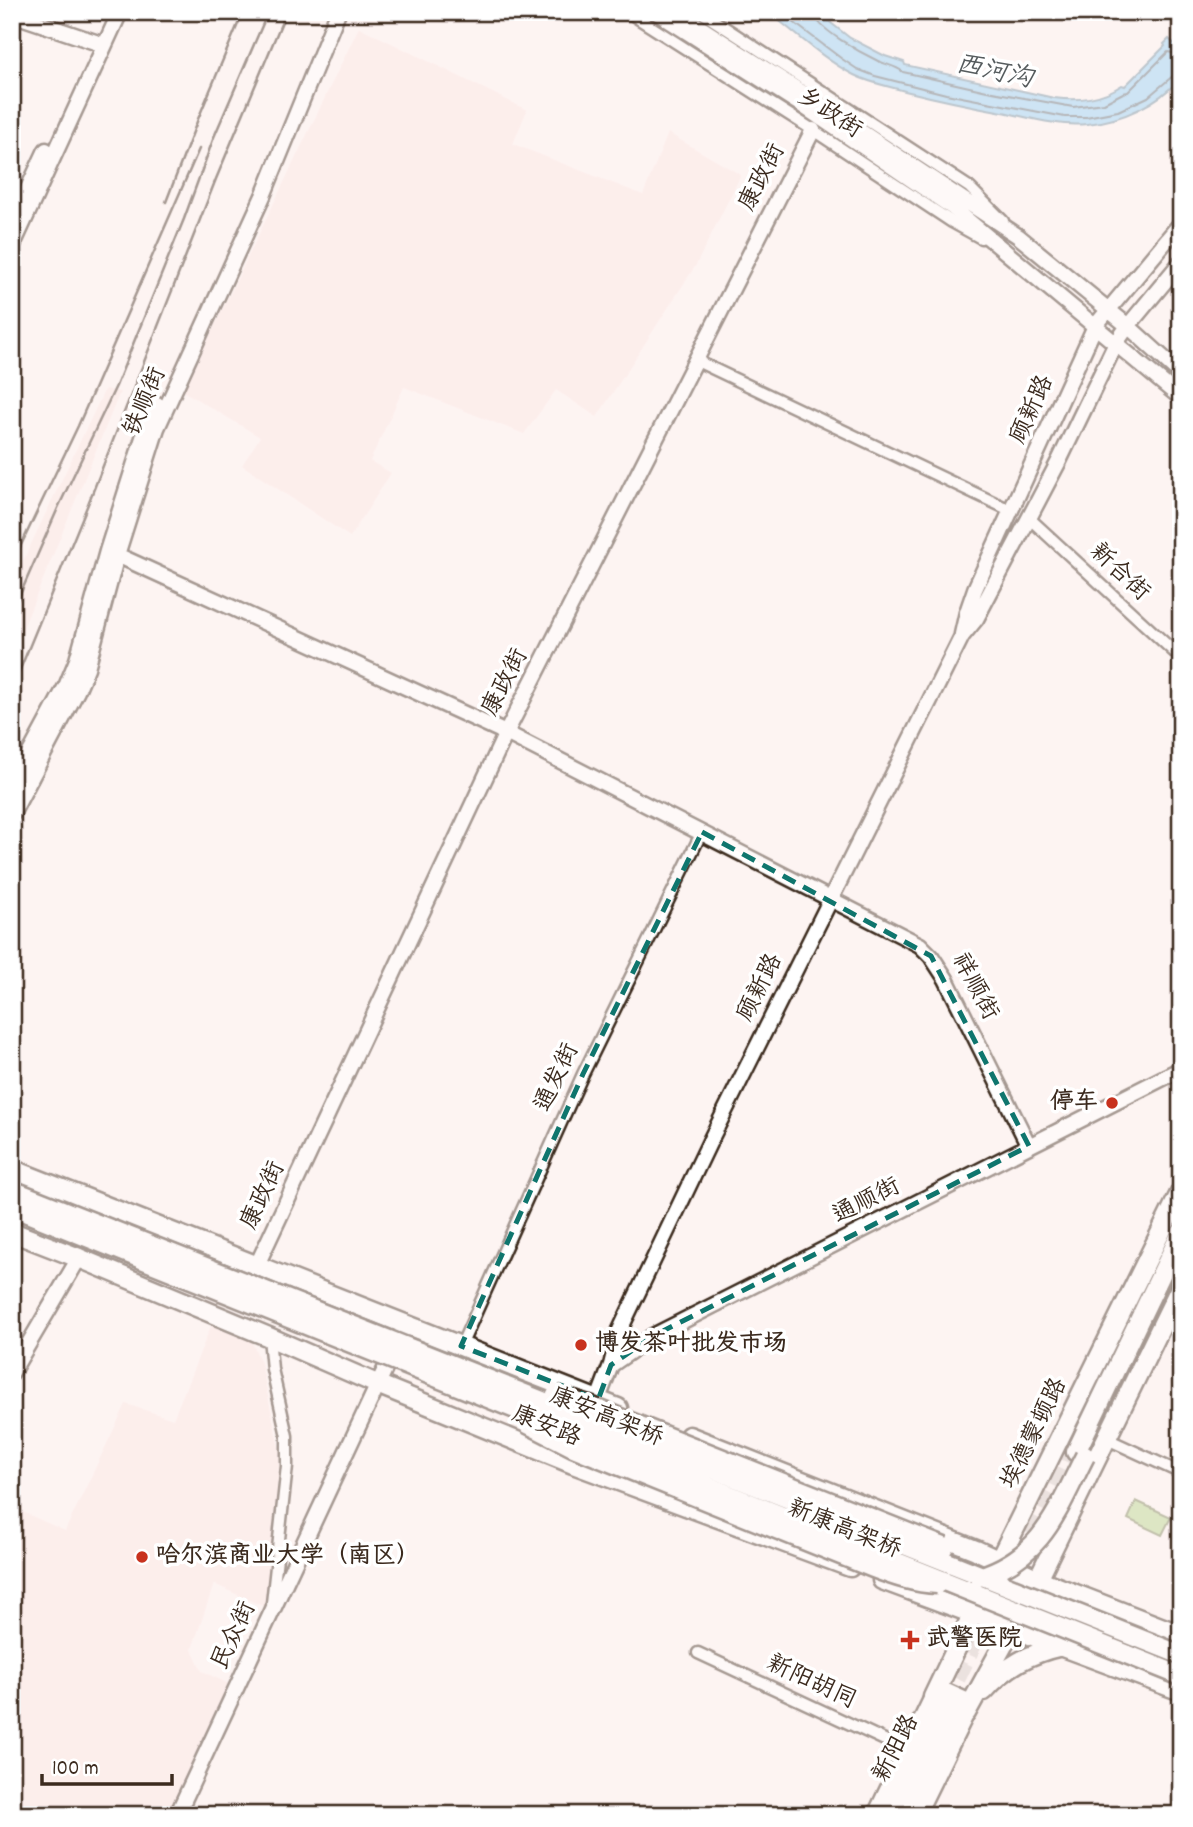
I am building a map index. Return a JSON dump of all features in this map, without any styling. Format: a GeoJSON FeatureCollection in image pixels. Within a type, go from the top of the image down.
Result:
{"type":"FeatureCollection","features":[{"type":"Feature","properties":{"kind":"highway","name":"康安路"},"geometry":{"type":"LineString","coordinates":[[12,1169],[598,1400],[997,1560],[1047,1583]]}},
{"type":"Feature","properties":{"kind":"highway","name":"康安高架桥"},"geometry":{"type":"LineString","coordinates":[[12,1190],[347,1332],[1181,1676]]}},
{"type":"Feature","properties":{"kind":"highway","name":"埃德蒙顿路"},"geometry":{"type":"LineString","coordinates":[[953,1703],[973,1613],[1181,1191]]}},
{"type":"Feature","properties":{"kind":"highway","name":"康安高架桥"},"geometry":{"type":"LineString","coordinates":[[12,1207],[347,1332],[1181,1655]]}},
{"type":"Feature","properties":{"kind":"highway","name":"埃德蒙顿路"},"geometry":{"type":"LineString","coordinates":[[1181,1213],[1072,1449],[1181,1233]]}},
{"type":"Feature","properties":{"kind":"highway","name":"康安路"},"geometry":{"type":"LineString","coordinates":[[12,1232],[573,1464],[1181,1691]]}},
{"type":"Feature","properties":{"kind":"highway","name":"新康高架桥"},"geometry":{"type":"LineString","coordinates":[[347,1332],[418,1377],[498,1409],[598,1458],[903,1579],[919,1583],[948,1584],[1001,1569],[1024,1554],[1047,1529],[1181,1259]]}},
{"type":"Feature","properties":{"kind":"highway"},"geometry":{"type":"LineString","coordinates":[[953,1703],[1013,1628],[1181,1286]]}},
{"type":"Feature","properties":{"kind":"highway"},"geometry":{"type":"LineString","coordinates":[[347,1332],[425,1347],[510,1381],[595,1408],[944,1547],[981,1559],[997,1560]]}},
{"type":"Feature","properties":{"kind":"highway"},"geometry":{"type":"LineString","coordinates":[[1047,1583],[1082,1605],[1181,1644]]}},
{"type":"Feature","properties":{"kind":"highway"},"geometry":{"type":"LineString","coordinates":[[1047,1583],[1181,1635]]}},
{"type":"Feature","properties":{"kind":"highway","name":"康安路"},"geometry":{"type":"LineString","coordinates":[[1065,1647],[1099,1669],[1181,1704]]}},
{"type":"Feature","properties":{"kind":"highway"},"geometry":{"type":"LineString","coordinates":[[953,1703],[992,1681],[1012,1665],[1037,1653],[1065,1647]]}},
{"type":"Feature","properties":{"kind":"main road"},"geometry":{"type":"LineString","coordinates":[[12,247],[100,44],[109,12]]}},
{"type":"Feature","properties":{"kind":"main road"},"geometry":{"type":"LineString","coordinates":[[12,223],[100,44],[120,12]]}},
{"type":"Feature","properties":{"kind":"main road","name":"铁顺街"},"geometry":{"type":"LineString","coordinates":[[12,786],[67,684],[77,660],[107,551],[147,425],[255,195],[330,12]]}},
{"type":"Feature","properties":{"kind":"main road","name":"铁顺街"},"geometry":{"type":"LineString","coordinates":[[12,814],[87,668],[117,555],[157,428],[262,196],[338,12]]}},
{"type":"Feature","properties":{"kind":"main road"},"geometry":{"type":"LineString","coordinates":[[656,12],[958,203]]}},
{"type":"Feature","properties":{"kind":"main road"},"geometry":{"type":"LineString","coordinates":[[676,12],[806,94],[958,203]]}},
{"type":"Feature","properties":{"kind":"main road"},"geometry":{"type":"LineString","coordinates":[[12,14],[100,44]]}},
{"type":"Feature","properties":{"kind":"main road","name":"康政街"},"geometry":{"type":"LineString","coordinates":[[257,1265],[506,733],[813,130]]}},
{"type":"Feature","properties":{"kind":"main road","name":"乡政街"},"geometry":{"type":"LineString","coordinates":[[958,203],[1018,236],[1181,373]]}},
{"type":"Feature","properties":{"kind":"main road","name":"乡政街"},"geometry":{"type":"LineString","coordinates":[[958,203],[1007,252],[1181,398]]}},
{"type":"Feature","properties":{"kind":"main road","name":"顾新路"},"geometry":{"type":"LineString","coordinates":[[962,636],[975,589],[1095,326],[1181,223]]}},
{"type":"Feature","properties":{"kind":"main road","name":"顾新路"},"geometry":{"type":"LineString","coordinates":[[611,1364],[620,1330],[711,1139],[962,636],[976,619],[1116,344],[1181,262]]}},
{"type":"Feature","properties":{"kind":"main road","name":"祥顺街"},"geometry":{"type":"LineString","coordinates":[[117,555],[506,733],[920,945],[946,979],[1029,1146]]}},
{"type":"Feature","properties":{"kind":"main road","name":"通顺街"},"geometry":{"type":"LineString","coordinates":[[611,1364],[653,1336],[1181,1069]]}},
{"type":"Feature","properties":{"kind":"main road"},"geometry":{"type":"LineString","coordinates":[[12,1372],[79,1258]]}},
{"type":"Feature","properties":{"kind":"main road","name":"民众街"},"geometry":{"type":"LineString","coordinates":[[177,1815],[406,1324]]}},
{"type":"Feature","properties":{"kind":"main road"},"geometry":{"type":"LineString","coordinates":[[573,1464],[611,1364]]}},
{"type":"Feature","properties":{"kind":"main road"},"geometry":{"type":"LineString","coordinates":[[876,1815],[906,1750],[953,1703]]}},
{"type":"Feature","properties":{"kind":"main road"},"geometry":{"type":"LineString","coordinates":[[916,1815],[953,1703]]}},
{"type":"Feature","properties":{"kind":"main road","name":"新阳路"},"geometry":{"type":"LineString","coordinates":[[889,1815],[953,1703]]}},
{"type":"Feature","properties":{"kind":"main road","name":"新阳路"},"geometry":{"type":"LineString","coordinates":[[904,1815],[953,1703]]}},
{"type":"Feature","properties":{"kind":"street","name":"乡政街"},"geometry":{"type":"LineString","coordinates":[[628,12],[953,222],[1007,252]]}},
{"type":"Feature","properties":{"kind":"street","name":"乡政街"},"geometry":{"type":"LineString","coordinates":[[701,12],[969,187],[1018,236]]}},
{"type":"Feature","properties":{"kind":"street"},"geometry":{"type":"LineString","coordinates":[[696,361],[1012,511]]}},
{"type":"Feature","properties":{"kind":"street","name":"新合街"},"geometry":{"type":"LineString","coordinates":[[1029,518],[1181,658]]}},
{"type":"Feature","properties":{"kind":"street","name":"通发街"},"geometry":{"type":"LineString","coordinates":[[461,1346],[583,1074],[702,832]]}},
{"type":"Feature","properties":{"kind":"street"},"geometry":{"type":"LineString","coordinates":[[269,1337],[272,1369],[288,1436],[271,1612]]}},
{"type":"Feature","properties":{"kind":"street"},"geometry":{"type":"LineString","coordinates":[[1105,1438],[1181,1473]]}},
{"type":"Feature","properties":{"kind":"street","name":"新阳胡同"},"geometry":{"type":"LineString","coordinates":[[698,1653],[906,1750]]}},
{"type":"Feature","properties":{"kind":"highlighted area"},"geometry":{"type":"Polygon","coordinates":[[[702,832],[931,956],[1029,1146],[653,1336],[611,1365],[598,1400],[461,1346],[583,1074],[702,832]]]}},
{"type":"Feature","properties":{"kind":"shaded area"},"geometry":{"type":"Polygon","coordinates":[[[359,27],[527,110],[513,144],[643,195],[668,133],[741,175],[696,265],[597,417],[556,390],[524,434],[404,387],[370,461],[391,473],[350,537],[242,465],[260,437],[183,391],[359,27]]]}},
{"type":"Feature","properties":{"kind":"shaded area"},"geometry":{"type":"Polygon","coordinates":[[[105,389],[120,392],[12,655],[12,584],[105,389]]]}},
{"type":"Feature","properties":{"kind":"shaded area","name":"哈尔滨商业大学（南区）"},"geometry":{"type":"Polygon","coordinates":[[[213,1321],[252,1342],[261,1363],[280,1453],[267,1608],[214,1584],[192,1649],[202,1671],[229,1684],[169,1815],[12,1815],[12,1507],[65,1531],[126,1404],[173,1419],[213,1321]]]}},
{"type":"Feature","properties":{"kind":"green space"},"geometry":{"type":"Polygon","coordinates":[[[1136,1501],[1171,1517],[1162,1535],[1128,1519],[1136,1501]]]}},
{"type":"Feature","properties":{"kind":"water"},"geometry":{"type":"Polygon","coordinates":[[[768,12],[817,12],[850,38],[885,56],[904,62],[905,65],[1054,98],[1090,98],[1125,86],[1169,39],[1181,50],[1181,78],[1161,96],[1126,115],[1087,124],[1056,123],[929,97],[860,78],[831,61],[768,12]]]}},
{"type":"Feature","properties":{"kind":"tunnel"},"geometry":{"type":"LineString","coordinates":[[945,1703],[1067,1447]]}},
{"type":"Feature","properties":{"kind":"railway"},"geometry":{"type":"LineString","coordinates":[[166,202],[243,12]]}},
{"type":"Feature","properties":{"kind":"railway"},"geometry":{"type":"LineString","coordinates":[[12,613],[116,386],[184,219],[214,137],[268,12]]}},
{"type":"Feature","properties":{"kind":"railway"},"geometry":{"type":"LineString","coordinates":[[12,689],[216,179],[286,12]]}},
{"type":"Feature","properties":{"kind":"railway"},"geometry":{"type":"LineString","coordinates":[[12,564],[78,426],[199,149]]}},
{"type":"Feature","properties":{"kind":"place","name":"停车"},"geometry":{"type":"Point","coordinates":[1112,1103]}},
{"type":"Feature","properties":{"kind":"place","name":"博发茶叶批发市场"},"geometry":{"type":"Point","coordinates":[581,1345]}},
{"type":"Feature","properties":{"kind":"place","name":"哈尔滨商业大学（南区）"},"geometry":{"type":"Point","coordinates":[142,1557]}},
{"type":"Feature","properties":{"kind":"place","name":"武警医院"},"geometry":{"type":"Point","coordinates":[910,1640]}},
{"type":"Feature","properties":{"kind":"water label","name":"西河沟"},"geometry":{"type":"Point","coordinates":[994,73]}}]}
